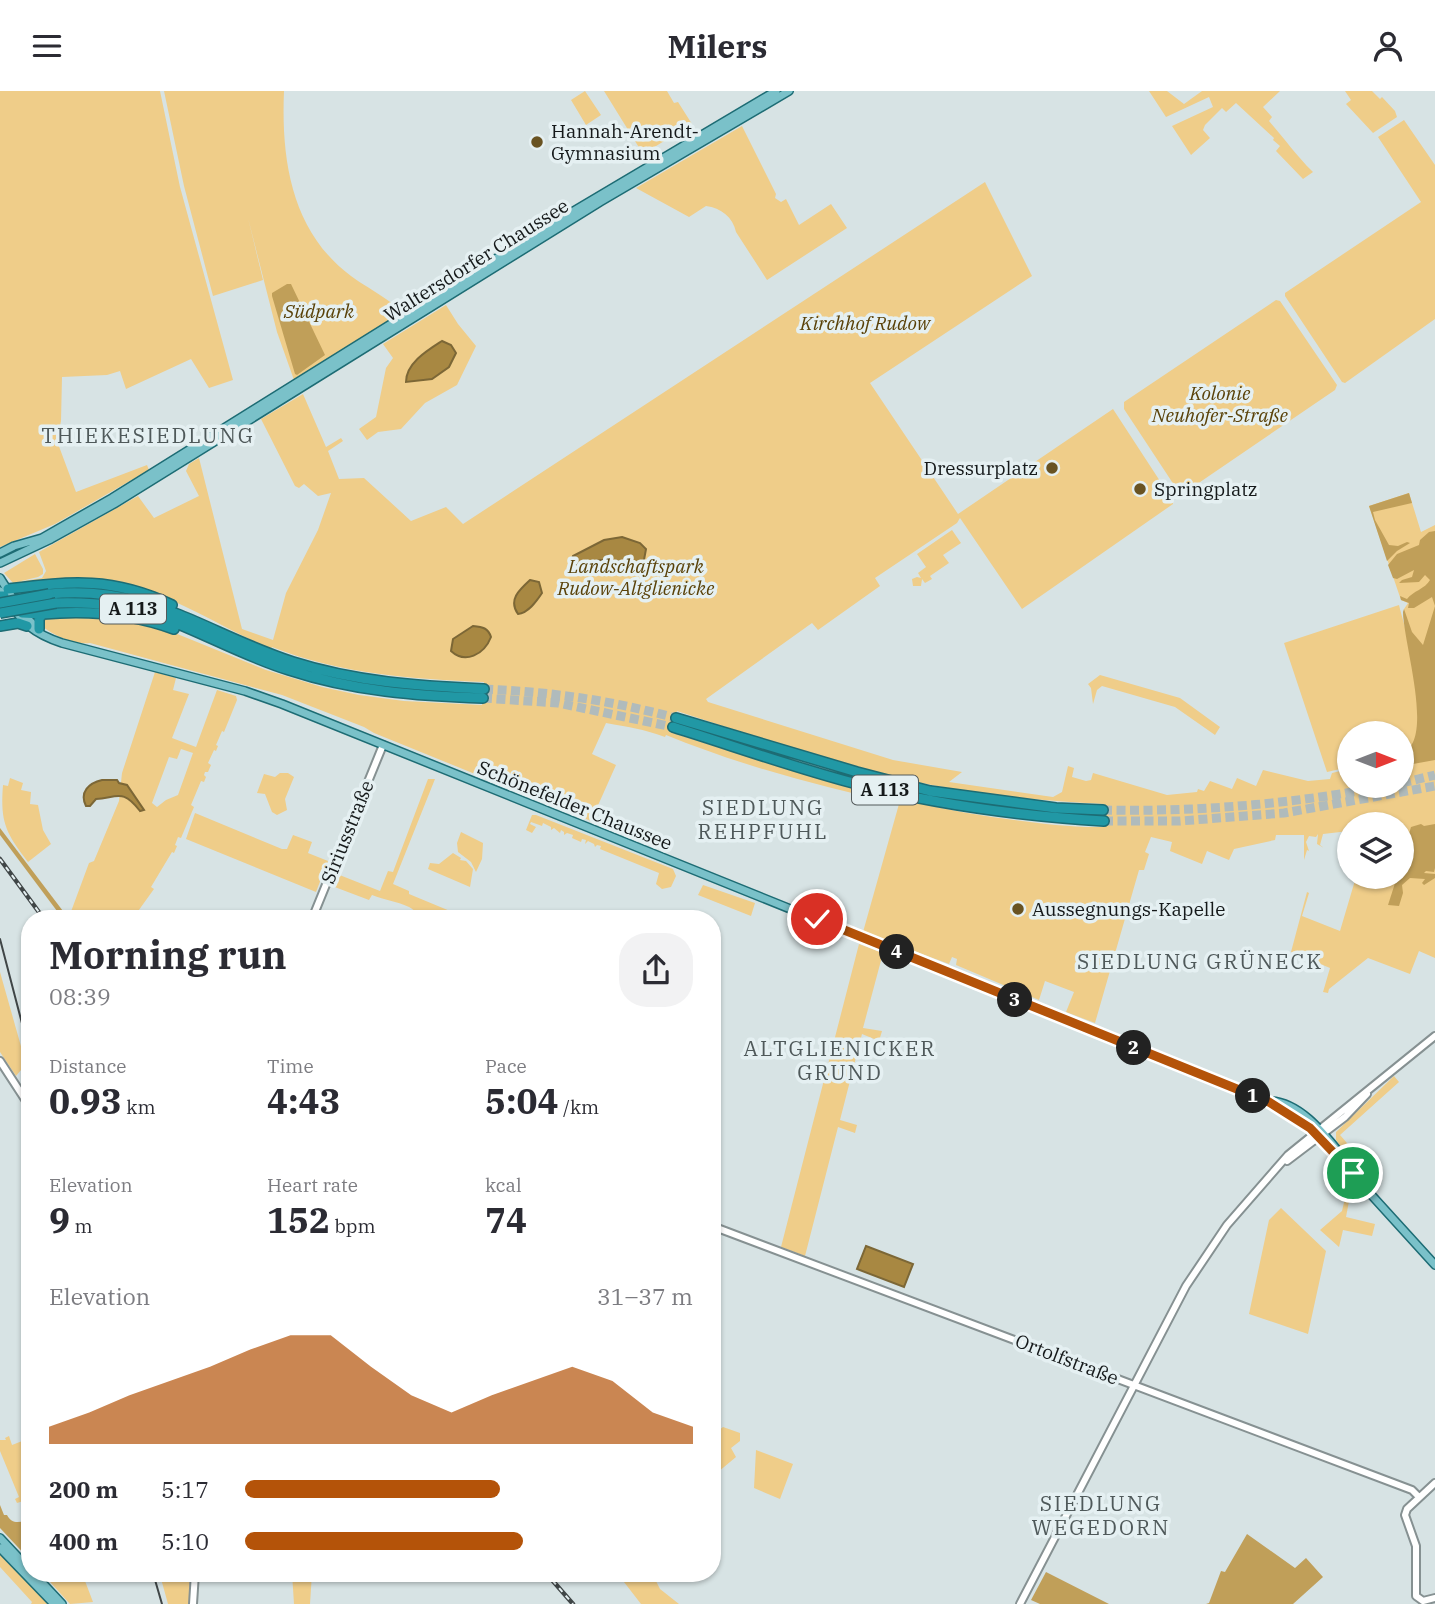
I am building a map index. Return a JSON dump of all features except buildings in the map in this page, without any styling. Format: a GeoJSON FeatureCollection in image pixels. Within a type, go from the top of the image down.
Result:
{"type":"FeatureCollection","features":[{"type":"Feature","properties":{"kind":"highway"},"geometry":{"type":"LineString","coordinates":[[27,625],[5,625],[10,603],[28,586],[61,582],[113,585],[147,593],[178,608],[184,616]]}},
{"type":"Feature","properties":{"kind":"highway","name":"A 113"},"geometry":{"type":"LineString","coordinates":[[0,613],[56,603],[90,603],[132,609],[158,616],[270,664],[306,676],[396,694],[484,694],[335,674],[268,653],[160,606],[117,595],[88,591],[49,593],[10,603]]}},
{"type":"Feature","properties":{"kind":"highway"},"geometry":{"type":"LineString","coordinates":[[10,603],[43,614],[100,613],[162,624],[206,637]]}},
{"type":"Feature","properties":{"kind":"highway"},"geometry":{"type":"LineString","coordinates":[[40,632],[39,618],[43,614]]}},
{"type":"Feature","properties":{"kind":"highway","name":"A 113"},"geometry":{"type":"LineString","coordinates":[[1103,810],[1055,808],[930,791],[675,722],[856,784],[993,811],[1104,821]]}},
{"type":"Feature","properties":{"kind":"main road","name":"Waltersdorfer Chaussee"},"geometry":{"type":"LineString","coordinates":[[0,563],[83,521],[544,228],[776,91]]}},
{"type":"Feature","properties":{"kind":"main road","name":"Waltersdorfer Chaussee"},"geometry":{"type":"LineString","coordinates":[[0,553],[37,540],[61,527],[789,91]]}},
{"type":"Feature","properties":{"kind":"main road"},"geometry":{"type":"LineString","coordinates":[[0,578],[10,603],[27,625],[36,633],[40,632]]}},
{"type":"Feature","properties":{"kind":"main road"},"geometry":{"type":"LineString","coordinates":[[10,603],[40,632]]}},
{"type":"Feature","properties":{"kind":"main road","name":"Schönefelder Chaussee"},"geometry":{"type":"LineString","coordinates":[[40,632],[62,643],[259,696],[1269,1102],[1320,1134],[1343,1157],[1351,1172],[1435,1265]]}},
{"type":"Feature","properties":{"kind":"main road"},"geometry":{"type":"LineString","coordinates":[[0,1538],[21,1560]]}},
{"type":"Feature","properties":{"kind":"main road"},"geometry":{"type":"LineString","coordinates":[[0,1548],[21,1570]]}},
{"type":"Feature","properties":{"kind":"main road"},"geometry":{"type":"LineString","coordinates":[[33,1582],[54,1604]]}},
{"type":"Feature","properties":{"kind":"main road"},"geometry":{"type":"LineString","coordinates":[[42,1582],[62,1604]]}},
{"type":"Feature","properties":{"kind":"street","name":"Siriusstraße"},"geometry":{"type":"LineString","coordinates":[[316,910],[383,745]]}},
{"type":"Feature","properties":{"kind":"street"},"geometry":{"type":"LineString","coordinates":[[1020,1604],[1201,1261],[1227,1225],[1277,1168],[1349,1115],[1374,1086],[1435,1036]]}},
{"type":"Feature","properties":{"kind":"street"},"geometry":{"type":"LineString","coordinates":[[0,1061],[21,1093]]}},
{"type":"Feature","properties":{"kind":"street","name":"Ortolfstraße"},"geometry":{"type":"LineString","coordinates":[[721,1229],[1412,1490],[1419,1497]]}},
{"type":"Feature","properties":{"kind":"street"},"geometry":{"type":"LineString","coordinates":[[1435,1483],[1407,1509],[1405,1518],[1413,1533],[1417,1551],[1415,1593],[1423,1601],[1435,1598]]}},
{"type":"Feature","properties":{"kind":"street"},"geometry":{"type":"LineString","coordinates":[[194,1604],[195,1582]]}},
{"type":"Feature","properties":{"kind":"green space"},"geometry":{"type":"Polygon","coordinates":[[[0,91],[160,91],[180,187],[233,380],[209,388],[191,359],[126,389],[120,371],[107,375],[62,377],[61,421],[57,441],[76,492],[147,465],[149,470],[55,524],[0,547],[0,91]]]}},
{"type":"Feature","properties":{"kind":"green space","name":"Südpark"},"geometry":{"type":"Polygon","coordinates":[[[164,91],[284,91],[288,169],[303,217],[331,258],[403,315],[294,380],[277,332],[248,218],[263,280],[213,296],[184,186],[164,91]]]}},
{"type":"Feature","properties":{"kind":"green space"},"geometry":{"type":"Polygon","coordinates":[[[585,91],[601,115],[586,125],[571,100],[585,91]]]}},
{"type":"Feature","properties":{"kind":"green space"},"geometry":{"type":"Polygon","coordinates":[[[604,91],[667,91],[674,103],[678,102],[692,124],[643,154],[604,91]]]}},
{"type":"Feature","properties":{"kind":"green space"},"geometry":{"type":"Polygon","coordinates":[[[1149,91],[1167,91],[1184,104],[1202,91],[1280,91],[1263,107],[1272,117],[1269,121],[1313,172],[1303,179],[1276,151],[1280,146],[1274,138],[1236,103],[1226,112],[1222,108],[1205,125],[1203,130],[1210,138],[1191,155],[1172,126],[1213,107],[1209,97],[1166,117],[1149,91]]]}},
{"type":"Feature","properties":{"kind":"green space"},"geometry":{"type":"Polygon","coordinates":[[[1345,91],[1372,91],[1380,99],[1382,97],[1397,117],[1373,133],[1346,104],[1351,100],[1345,91]]]}},
{"type":"Feature","properties":{"kind":"green space","name":"Kolonie Neuhofer-Straße"},"geometry":{"type":"Polygon","coordinates":[[[1404,120],[1435,165],[1435,319],[1345,383],[1285,293],[1421,202],[1378,137],[1404,120]]]}},
{"type":"Feature","properties":{"kind":"green space"},"geometry":{"type":"Polygon","coordinates":[[[742,126],[776,194],[775,198],[781,202],[786,199],[799,225],[831,204],[847,228],[767,280],[732,222],[721,211],[706,206],[689,217],[636,188],[742,126]]]}},
{"type":"Feature","properties":{"kind":"green space","name":"Landschaftspark Rudow-Altglienicke"},"geometry":{"type":"Polygon","coordinates":[[[985,182],[1032,276],[870,383],[958,514],[1113,409],[1173,504],[1022,609],[960,518],[957,523],[875,578],[880,586],[818,630],[812,623],[706,699],[708,702],[893,760],[962,772],[949,782],[1053,797],[1062,792],[1068,766],[1074,768],[1072,777],[1086,781],[1091,780],[1093,773],[1167,795],[1197,792],[1198,789],[1204,791],[1210,781],[1232,789],[1237,778],[1256,786],[1263,770],[1308,781],[1330,779],[1332,773],[1337,772],[1337,798],[1414,798],[1414,750],[1422,745],[1425,733],[1424,700],[1403,616],[1408,603],[1401,600],[1369,506],[1409,493],[1421,532],[1435,525],[1435,958],[1419,951],[1410,974],[1368,958],[1329,989],[1328,993],[1323,992],[1330,968],[1291,952],[1307,892],[1309,893],[1302,916],[1340,931],[1352,889],[1414,889],[1414,812],[1337,812],[1337,832],[1323,834],[1320,845],[1324,848],[1317,844],[1318,834],[1316,837],[1309,836],[1306,842],[1309,851],[1307,850],[1304,860],[1304,835],[1276,835],[1275,840],[1234,849],[1229,860],[1207,851],[1202,864],[1170,851],[1172,842],[1151,837],[1145,852],[1149,854],[1144,870],[1139,870],[1095,1023],[1066,1012],[1074,992],[1045,981],[1039,1000],[956,965],[957,959],[952,957],[949,964],[863,932],[899,804],[781,774],[666,735],[665,737],[606,723],[592,754],[616,765],[591,821],[282,695],[90,643],[65,639],[43,627],[43,617],[102,617],[165,629],[266,670],[359,695],[404,701],[482,705],[484,682],[403,677],[350,669],[272,647],[271,649],[174,601],[140,588],[93,579],[14,584],[4,573],[35,554],[43,574],[17,582],[42,578],[46,571],[39,552],[138,496],[154,518],[199,496],[186,471],[189,464],[199,458],[242,629],[273,640],[286,593],[318,530],[331,493],[318,496],[304,484],[299,488],[295,486],[261,419],[303,394],[326,447],[341,438],[343,441],[328,451],[339,479],[364,478],[411,521],[446,507],[463,524],[985,182]],[[677,711],[670,732],[829,781],[951,810],[1062,826],[1104,827],[1104,804],[1010,797],[947,788],[886,775],[677,711]]]}},
{"type":"Feature","properties":{"kind":"green space","name":"Kolonie Neuhofer-Straße"},"geometry":{"type":"Polygon","coordinates":[[[1276,300],[1280,301],[1337,385],[1335,390],[1184,493],[1178,491],[1124,409],[1124,402],[1276,300]]]}},
{"type":"Feature","properties":{"kind":"green space"},"geometry":{"type":"Polygon","coordinates":[[[446,305],[476,346],[457,385],[425,403],[401,429],[378,432],[367,440],[359,429],[376,417],[386,368],[393,358],[383,344],[446,305]]]}},
{"type":"Feature","properties":{"kind":"green space"},"geometry":{"type":"Polygon","coordinates":[[[952,530],[961,543],[943,555],[949,563],[930,576],[932,579],[925,583],[922,579],[921,586],[913,586],[912,579],[921,578],[918,573],[926,567],[917,554],[952,530]]]}},
{"type":"Feature","properties":{"kind":"green space"},"geometry":{"type":"Polygon","coordinates":[[[1399,605],[1422,695],[1424,730],[1421,742],[1414,748],[1414,721],[1337,721],[1337,770],[1327,772],[1284,643],[1399,605]]]}},
{"type":"Feature","properties":{"kind":"green space"},"geometry":{"type":"Polygon","coordinates":[[[155,672],[176,678],[173,690],[189,694],[172,738],[196,747],[217,690],[236,696],[237,700],[224,732],[222,731],[216,751],[214,750],[208,763],[211,765],[208,772],[205,772],[204,782],[201,781],[191,805],[194,807],[181,838],[178,837],[174,853],[172,852],[151,887],[154,889],[139,910],[72,910],[89,863],[94,861],[119,801],[122,773],[155,672]],[[181,749],[177,759],[169,757],[152,803],[157,807],[178,795],[193,753],[181,749]]]}},
{"type":"Feature","properties":{"kind":"green space"},"geometry":{"type":"Polygon","coordinates":[[[1100,675],[1180,698],[1220,727],[1215,735],[1175,707],[1102,686],[1097,690],[1093,704],[1088,684],[1100,675]]]}},
{"type":"Feature","properties":{"kind":"green space"},"geometry":{"type":"Polygon","coordinates":[[[280,773],[288,773],[294,777],[285,799],[287,810],[277,815],[272,812],[265,794],[257,793],[264,774],[275,777],[280,773]]]}},
{"type":"Feature","properties":{"kind":"green space"},"geometry":{"type":"Polygon","coordinates":[[[10,778],[23,783],[21,790],[31,792],[30,804],[38,805],[43,830],[51,844],[28,862],[14,843],[4,818],[3,785],[8,786],[10,778]]]}},
{"type":"Feature","properties":{"kind":"green space"},"geometry":{"type":"Polygon","coordinates":[[[428,779],[435,779],[393,884],[409,891],[409,894],[448,910],[413,910],[400,903],[372,895],[369,900],[332,886],[337,874],[380,891],[388,871],[393,872],[428,779]]]}},
{"type":"Feature","properties":{"kind":"green space"},"geometry":{"type":"Polygon","coordinates":[[[195,813],[282,849],[287,849],[293,835],[312,842],[308,853],[328,861],[316,892],[186,839],[195,813]]]}},
{"type":"Feature","properties":{"kind":"green space"},"geometry":{"type":"Polygon","coordinates":[[[532,815],[673,869],[676,876],[671,887],[662,889],[656,884],[659,873],[600,849],[601,846],[595,847],[588,841],[585,844],[586,840],[582,839],[581,842],[572,838],[573,835],[564,835],[561,830],[560,833],[543,823],[542,826],[531,822],[530,824],[536,827],[532,833],[526,830],[532,815]]]}},
{"type":"Feature","properties":{"kind":"green space"},"geometry":{"type":"Polygon","coordinates":[[[461,832],[483,843],[482,859],[476,872],[471,862],[458,852],[457,843],[461,832]]]}},
{"type":"Feature","properties":{"kind":"green space"},"geometry":{"type":"Polygon","coordinates":[[[453,853],[473,869],[470,887],[428,869],[430,863],[439,864],[453,853]]]}},
{"type":"Feature","properties":{"kind":"green space"},"geometry":{"type":"Polygon","coordinates":[[[703,885],[755,903],[751,916],[698,895],[703,885]]]}},
{"type":"Feature","properties":{"kind":"green space"},"geometry":{"type":"Polygon","coordinates":[[[859,944],[883,953],[863,1028],[882,1031],[879,1041],[862,1034],[840,1120],[857,1125],[855,1133],[838,1127],[805,1256],[781,1247],[859,944]]]}},
{"type":"Feature","properties":{"kind":"green space"},"geometry":{"type":"Polygon","coordinates":[[[0,972],[21,1046],[21,1070],[16,1076],[0,1052],[0,972]]]}},
{"type":"Feature","properties":{"kind":"green space"},"geometry":{"type":"Polygon","coordinates":[[[1394,1076],[1399,1082],[1340,1135],[1361,1159],[1356,1166],[1336,1140],[1336,1132],[1394,1076]]]}},
{"type":"Feature","properties":{"kind":"green space"},"geometry":{"type":"Polygon","coordinates":[[[1349,1181],[1357,1190],[1350,1196],[1346,1217],[1375,1224],[1372,1236],[1343,1230],[1339,1247],[1320,1230],[1342,1211],[1349,1181]]]}},
{"type":"Feature","properties":{"kind":"green space"},"geometry":{"type":"Polygon","coordinates":[[[1281,1208],[1326,1251],[1308,1334],[1249,1314],[1269,1220],[1281,1208]]]}},
{"type":"Feature","properties":{"kind":"green space"},"geometry":{"type":"Polygon","coordinates":[[[721,1429],[740,1433],[740,1441],[731,1448],[736,1457],[721,1470],[721,1429]]]}},
{"type":"Feature","properties":{"kind":"green space"},"geometry":{"type":"Polygon","coordinates":[[[9,1436],[12,1445],[21,1442],[21,1502],[17,1503],[15,1499],[19,1497],[0,1451],[0,1440],[6,1440],[9,1436]]]}},
{"type":"Feature","properties":{"kind":"green space"},"geometry":{"type":"Polygon","coordinates":[[[756,1450],[793,1464],[780,1499],[754,1488],[756,1450]]]}},
{"type":"Feature","properties":{"kind":"green space"},"geometry":{"type":"Polygon","coordinates":[[[0,1555],[21,1576],[21,1582],[26,1582],[48,1604],[31,1604],[0,1567],[0,1555]]]}},
{"type":"Feature","properties":{"kind":"green space"},"geometry":{"type":"Polygon","coordinates":[[[50,1582],[85,1582],[93,1602],[70,1604],[50,1582]]]}},
{"type":"Feature","properties":{"kind":"green space"},"geometry":{"type":"Polygon","coordinates":[[[162,1582],[190,1582],[189,1604],[168,1604],[162,1582]]]}},
{"type":"Feature","properties":{"kind":"green space"},"geometry":{"type":"Polygon","coordinates":[[[293,1582],[311,1582],[310,1604],[294,1604],[293,1582]]]}},
{"type":"Feature","properties":{"kind":"green space"},"geometry":{"type":"Polygon","coordinates":[[[624,1582],[656,1582],[660,1589],[679,1604],[641,1604],[624,1582]]]}},
{"type":"Feature","properties":{"kind":"shaded area"},"geometry":{"type":"Polygon","coordinates":[[[291,284],[325,355],[297,375],[272,296],[272,293],[291,284]]]}},
{"type":"Feature","properties":{"kind":"shaded area"},"geometry":{"type":"Polygon","coordinates":[[[442,341],[451,345],[456,353],[449,367],[432,379],[406,382],[414,363],[442,341]]]}},
{"type":"Feature","properties":{"kind":"shaded area"},"geometry":{"type":"Polygon","coordinates":[[[1409,493],[1412,503],[1373,512],[1389,545],[1410,543],[1387,561],[1369,506],[1409,493]]]}},
{"type":"Feature","properties":{"kind":"shaded area"},"geometry":{"type":"Polygon","coordinates":[[[1435,531],[1435,606],[1432,597],[1414,608],[1408,608],[1409,603],[1401,600],[1400,596],[1407,599],[1430,580],[1425,575],[1419,582],[1399,583],[1412,577],[1414,570],[1397,579],[1393,578],[1388,565],[1397,554],[1419,545],[1420,540],[1429,532],[1435,531]]]}},
{"type":"Feature","properties":{"kind":"shaded area"},"geometry":{"type":"Polygon","coordinates":[[[622,537],[640,543],[646,549],[644,560],[639,563],[601,560],[574,565],[571,563],[573,556],[604,540],[622,537]]]}},
{"type":"Feature","properties":{"kind":"shaded area"},"geometry":{"type":"Polygon","coordinates":[[[530,580],[539,582],[542,593],[528,609],[518,614],[515,600],[519,591],[530,580]]]}},
{"type":"Feature","properties":{"kind":"shaded area"},"geometry":{"type":"Polygon","coordinates":[[[1435,606],[1435,760],[1414,764],[1417,712],[1404,609],[1412,632],[1423,645],[1435,606]]]}},
{"type":"Feature","properties":{"kind":"shaded area"},"geometry":{"type":"Polygon","coordinates":[[[473,626],[485,629],[490,634],[488,643],[474,656],[456,655],[451,651],[453,639],[473,626]]]}},
{"type":"Feature","properties":{"kind":"shaded area"},"geometry":{"type":"Polygon","coordinates":[[[102,780],[117,780],[127,785],[144,810],[140,811],[125,797],[120,796],[96,799],[90,806],[86,806],[86,789],[102,780]]]}},
{"type":"Feature","properties":{"kind":"shaded area"},"geometry":{"type":"Polygon","coordinates":[[[1435,824],[1435,868],[1434,872],[1424,873],[1435,874],[1435,878],[1424,885],[1422,883],[1425,879],[1414,878],[1414,826],[1435,824]]]}},
{"type":"Feature","properties":{"kind":"shaded area"},"geometry":{"type":"Polygon","coordinates":[[[0,828],[62,910],[56,910],[0,835],[0,828]]]}},
{"type":"Feature","properties":{"kind":"shaded area"},"geometry":{"type":"Polygon","coordinates":[[[1393,889],[1402,889],[1399,906],[1388,905],[1393,889]]]}},
{"type":"Feature","properties":{"kind":"shaded area"},"geometry":{"type":"Polygon","coordinates":[[[866,1246],[913,1264],[904,1287],[857,1269],[866,1246]]]}},
{"type":"Feature","properties":{"kind":"shaded area"},"geometry":{"type":"Polygon","coordinates":[[[0,1505],[4,1515],[12,1521],[21,1522],[21,1550],[0,1528],[0,1505]]]}},
{"type":"Feature","properties":{"kind":"shaded area"},"geometry":{"type":"Polygon","coordinates":[[[1247,1534],[1295,1568],[1306,1558],[1323,1577],[1293,1604],[1206,1604],[1209,1603],[1221,1571],[1225,1572],[1247,1534]]]}},
{"type":"Feature","properties":{"kind":"shaded area"},"geometry":{"type":"Polygon","coordinates":[[[1046,1572],[1109,1604],[1040,1604],[1031,1600],[1046,1572]]]}},
{"type":"Feature","properties":{"kind":"tunnel"},"geometry":{"type":"LineString","coordinates":[[484,689],[581,698],[676,718]]}},
{"type":"Feature","properties":{"kind":"tunnel"},"geometry":{"type":"LineString","coordinates":[[483,698],[558,703],[673,727]]}},
{"type":"Feature","properties":{"kind":"tunnel"},"geometry":{"type":"LineString","coordinates":[[1414,780],[1435,775]]}},
{"type":"Feature","properties":{"kind":"tunnel"},"geometry":{"type":"LineString","coordinates":[[1104,821],[1180,821],[1284,813],[1435,786]]}},
{"type":"Feature","properties":{"kind":"tunnel"},"geometry":{"type":"LineString","coordinates":[[1103,810],[1174,810],[1337,794]]}},
{"type":"Feature","properties":{"kind":"tram line"},"geometry":{"type":"LineString","coordinates":[[0,939],[21,1020]]}},
{"type":"Feature","properties":{"kind":"tram line"},"geometry":{"type":"LineString","coordinates":[[156,1582],[162,1604]]}},
{"type":"Feature","properties":{"kind":"railway"},"geometry":{"type":"LineString","coordinates":[[0,859],[37,910]]}},
{"type":"Feature","properties":{"kind":"railway"},"geometry":{"type":"LineString","coordinates":[[554,1582],[573,1604]]}},
{"type":"Feature","properties":{"kind":"place","name":"Hannah-Arendt- Gymnasium"},"geometry":{"type":"Point","coordinates":[537,142]}},
{"type":"Feature","properties":{"kind":"place","name":"Dressurplatz"},"geometry":{"type":"Point","coordinates":[1052,468]}},
{"type":"Feature","properties":{"kind":"place","name":"Springplatz"},"geometry":{"type":"Point","coordinates":[1140,489]}},
{"type":"Feature","properties":{"kind":"place","name":"Aussegnungs-Kapelle"},"geometry":{"type":"Point","coordinates":[1018,909]}},
{"type":"Feature","properties":{"kind":"district","name":"THIEKESIEDLUNG"},"geometry":{"type":"Point","coordinates":[148,436]}},
{"type":"Feature","properties":{"kind":"district","name":"SIEDLUNG REHPFUHL"},"geometry":{"type":"Point","coordinates":[763,820]}},
{"type":"Feature","properties":{"kind":"district","name":"SIEDLUNG GRÜNECK"},"geometry":{"type":"Point","coordinates":[1200,962]}},
{"type":"Feature","properties":{"kind":"district","name":"ALTGLIENICKER GRUND"},"geometry":{"type":"Point","coordinates":[840,1061]}},
{"type":"Feature","properties":{"kind":"district","name":"SIEDLUNG WEGEDORN"},"geometry":{"type":"Point","coordinates":[1101,1516]}},
{"type":"Feature","properties":{"kind":"route"},"geometry":{"type":"LineString","coordinates":[[817,919],[1269,1102],[1310,1128],[1353,1173]]}},
{"type":"Feature","properties":{"kind":"park label","name":"Kirchhof Rudow"},"geometry":{"type":"Point","coordinates":[865,323]}}]}
